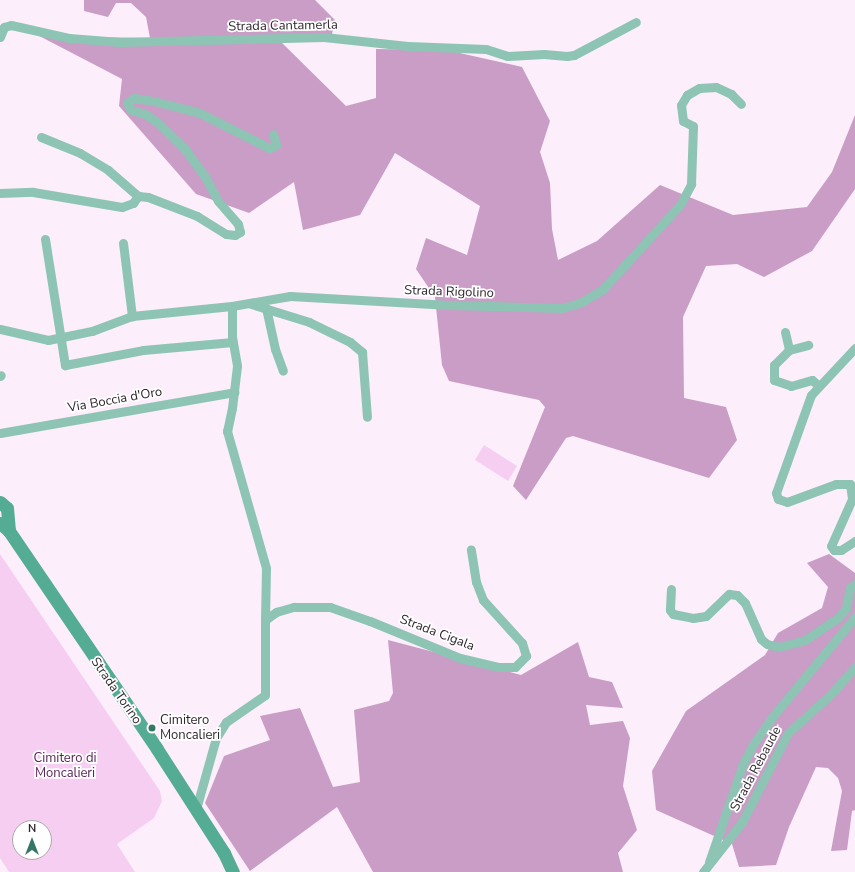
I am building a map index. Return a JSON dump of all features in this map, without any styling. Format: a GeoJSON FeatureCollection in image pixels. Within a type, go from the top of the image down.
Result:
{"type":"FeatureCollection","features":[{"type":"Feature","properties":{"kind":"main road","name":"Strada Torino"},"geometry":{"type":"LineString","coordinates":[[0,502],[7,508],[5,527],[196,809],[224,853],[233,872]]}},
{"type":"Feature","properties":{"kind":"street","name":"Strada Cantamerla"},"geometry":{"type":"LineString","coordinates":[[0,37],[4,27],[10,25],[69,38],[120,42],[324,37],[408,46],[486,49],[508,56],[544,54],[567,56],[579,53],[636,22]]}},
{"type":"Feature","properties":{"kind":"street","name":"Strada Rigolino"},"geometry":{"type":"LineString","coordinates":[[0,328],[48,340],[92,331],[132,316],[232,306],[290,296],[314,296],[450,305],[562,308],[580,303],[602,290],[680,205],[691,184],[693,126],[683,121],[681,105],[688,95],[699,88],[716,87],[731,94],[741,104]]}},
{"type":"Feature","properties":{"kind":"street"},"geometry":{"type":"LineString","coordinates":[[41,137],[80,153],[108,170],[138,196],[148,197],[197,216],[226,234],[235,235],[240,232],[238,224],[218,201],[206,178],[186,150],[157,122],[145,114],[131,110],[127,103],[134,98],[200,113],[269,148],[276,145],[273,134]]}},
{"type":"Feature","properties":{"kind":"street"},"geometry":{"type":"LineString","coordinates":[[0,194],[33,192],[122,207],[133,203],[138,196]]}},
{"type":"Feature","properties":{"kind":"street"},"geometry":{"type":"LineString","coordinates":[[45,239],[62,337],[65,366],[143,350],[233,342]]}},
{"type":"Feature","properties":{"kind":"street"},"geometry":{"type":"LineString","coordinates":[[124,243],[132,316]]}},
{"type":"Feature","properties":{"kind":"street"},"geometry":{"type":"LineString","coordinates":[[247,303],[309,322],[350,342],[362,352],[367,417]]}},
{"type":"Feature","properties":{"kind":"street"},"geometry":{"type":"LineString","coordinates":[[196,809],[216,738],[226,722],[265,695],[266,568],[227,431],[237,366],[233,342],[232,306]]}},
{"type":"Feature","properties":{"kind":"street"},"geometry":{"type":"LineString","coordinates":[[266,308],[275,349],[283,371]]}},
{"type":"Feature","properties":{"kind":"street"},"geometry":{"type":"LineString","coordinates":[[785,332],[789,350]]}},
{"type":"Feature","properties":{"kind":"street"},"geometry":{"type":"LineString","coordinates":[[808,345],[789,350],[774,365],[774,380],[791,386],[812,380],[819,386]]}},
{"type":"Feature","properties":{"kind":"street"},"geometry":{"type":"LineString","coordinates":[[855,348],[811,395],[798,426],[777,486],[777,497],[781,501],[789,501],[836,484],[850,484],[852,499],[831,546],[834,550],[841,550],[855,541]]}},
{"type":"Feature","properties":{"kind":"street","name":"Via Boccia d'Oro"},"geometry":{"type":"LineString","coordinates":[[0,433],[234,392]]}},
{"type":"Feature","properties":{"kind":"street","name":"Strada Cigala"},"geometry":{"type":"LineString","coordinates":[[265,620],[276,612],[294,607],[330,607],[370,621],[460,658],[498,667],[515,667],[526,656],[522,643],[483,600],[476,582],[471,549]]}},
{"type":"Feature","properties":{"kind":"street"},"geometry":{"type":"LineString","coordinates":[[671,589],[670,610],[673,614],[693,618],[706,616],[729,594],[737,595],[744,603],[761,639],[767,644],[779,647],[805,640],[838,618],[846,608],[850,588],[855,584]]}},
{"type":"Feature","properties":{"kind":"street"},"geometry":{"type":"LineString","coordinates":[[709,862],[743,764],[755,741],[855,617]]}},
{"type":"Feature","properties":{"kind":"street","name":"Strada Rebaude"},"geometry":{"type":"LineString","coordinates":[[703,872],[709,862],[742,822],[788,734],[830,695],[855,667]]}},
{"type":"Feature","properties":{"kind":"green space"},"geometry":{"type":"Polygon","coordinates":[[[484,445],[517,466],[508,481],[475,460],[484,445]]]}},
{"type":"Feature","properties":{"kind":"green space","name":"Cimitero di Moncalieri"},"geometry":{"type":"Polygon","coordinates":[[[0,554],[160,791],[162,801],[154,818],[117,844],[135,872],[9,872],[0,858],[0,554]]]}},
{"type":"Feature","properties":{"kind":"shaded area"},"geometry":{"type":"Polygon","coordinates":[[[84,0],[315,0],[335,20],[332,34],[276,37],[346,106],[376,98],[376,49],[446,50],[522,67],[550,121],[540,152],[550,183],[552,229],[558,260],[597,241],[660,185],[733,215],[807,207],[832,172],[855,115],[855,189],[812,251],[764,277],[737,264],[706,266],[683,317],[684,398],[726,407],[737,440],[709,478],[573,436],[566,438],[526,500],[513,486],[545,407],[539,400],[449,381],[442,365],[435,297],[416,269],[426,238],[467,255],[480,206],[395,153],[360,215],[303,230],[294,182],[249,213],[196,194],[119,106],[122,79],[22,27],[87,37],[150,38],[146,17],[131,3],[116,3],[108,17],[84,11],[84,0]]]}},
{"type":"Feature","properties":{"kind":"shaded area"},"geometry":{"type":"Polygon","coordinates":[[[829,554],[855,573],[855,810],[852,811],[847,850],[831,851],[842,791],[838,778],[828,768],[816,767],[789,827],[776,865],[739,867],[732,844],[656,810],[652,771],[686,711],[765,655],[778,633],[822,608],[828,587],[807,563],[829,554]]]}},
{"type":"Feature","properties":{"kind":"shaded area"},"geometry":{"type":"Polygon","coordinates":[[[388,640],[521,675],[578,642],[589,677],[612,682],[623,708],[586,705],[590,725],[623,721],[630,738],[623,786],[637,830],[618,853],[623,872],[373,872],[337,807],[250,871],[205,803],[224,756],[270,740],[260,716],[300,708],[333,787],[360,782],[354,710],[389,701],[393,693],[388,640]]]}},
{"type":"Feature","properties":{"kind":"place","name":"Cimitero Moncalieri"},"geometry":{"type":"Point","coordinates":[152,728]}}]}
